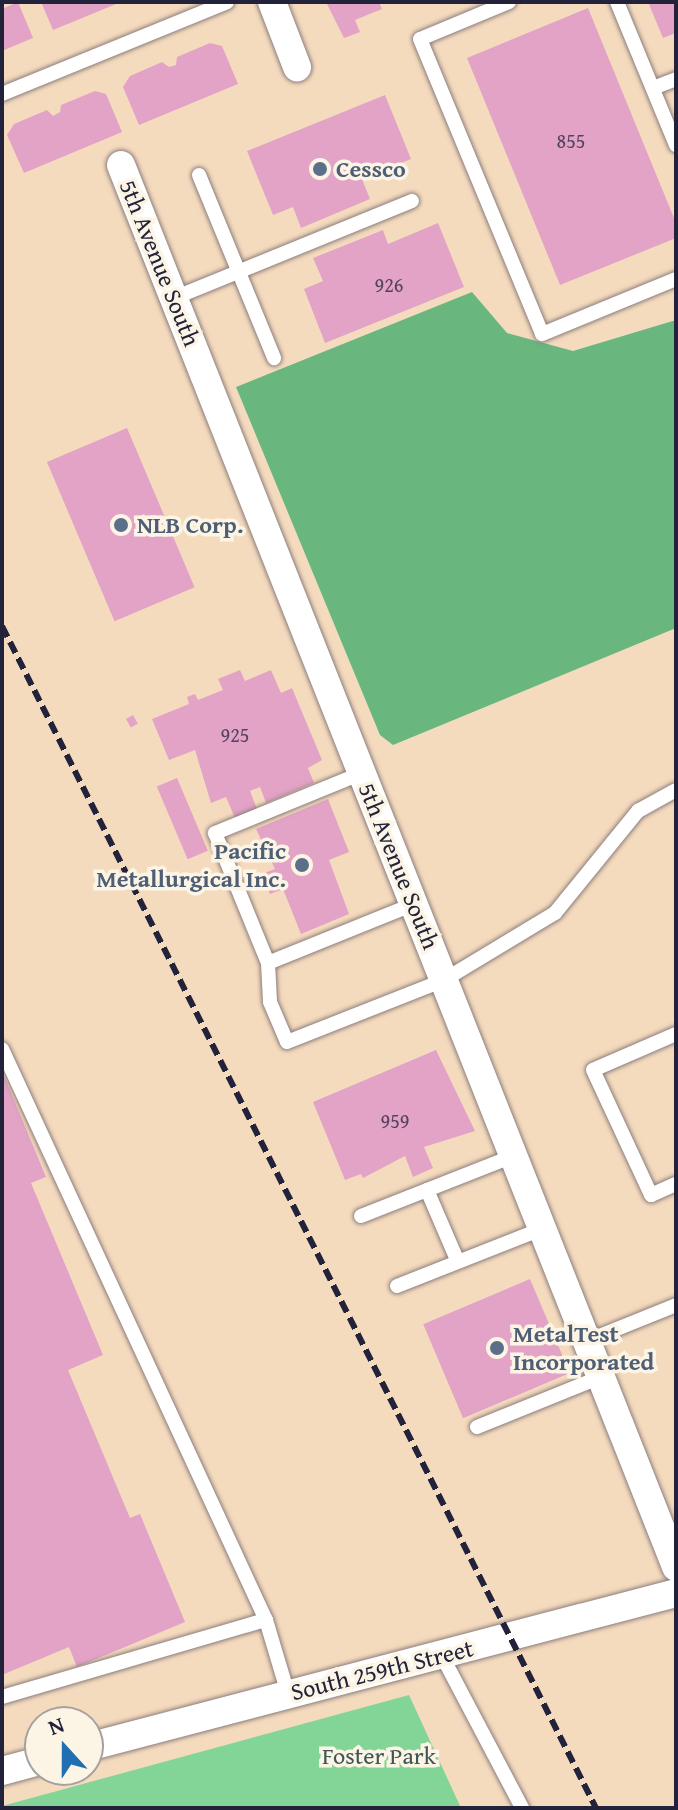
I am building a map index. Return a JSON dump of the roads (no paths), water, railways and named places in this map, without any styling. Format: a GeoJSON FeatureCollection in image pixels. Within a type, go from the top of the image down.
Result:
{"type":"FeatureCollection","features":[{"type":"Feature","properties":{"kind":"street"},"geometry":{"type":"LineString","coordinates":[[272,2],[297,67]]}},
{"type":"Feature","properties":{"kind":"street","name":"5th Avenue South"},"geometry":{"type":"LineString","coordinates":[[121,165],[676,1567]]}},
{"type":"Feature","properties":{"kind":"street","name":"South 259th Street"},"geometry":{"type":"LineString","coordinates":[[104,1743],[676,1594]]}},
{"type":"Feature","properties":{"kind":"street"},"geometry":{"type":"LineString","coordinates":[[2,1771],[24,1765]]}},
{"type":"Feature","properties":{"kind":"lane"},"geometry":{"type":"LineString","coordinates":[[2,94],[227,2]]}},
{"type":"Feature","properties":{"kind":"lane"},"geometry":{"type":"LineString","coordinates":[[509,2],[420,39],[542,334],[676,279]]}},
{"type":"Feature","properties":{"kind":"lane"},"geometry":{"type":"LineString","coordinates":[[617,2],[676,145]]}},
{"type":"Feature","properties":{"kind":"lane"},"geometry":{"type":"LineString","coordinates":[[653,88],[676,79]]}},
{"type":"Feature","properties":{"kind":"lane"},"geometry":{"type":"LineString","coordinates":[[199,175],[274,358]]}},
{"type":"Feature","properties":{"kind":"lane"},"geometry":{"type":"LineString","coordinates":[[174,298],[412,201]]}},
{"type":"Feature","properties":{"kind":"lane"},"geometry":{"type":"LineString","coordinates":[[362,773],[215,833],[268,963],[270,1002],[287,1042],[444,980],[555,913],[638,811],[676,790]]}},
{"type":"Feature","properties":{"kind":"lane"},"geometry":{"type":"LineString","coordinates":[[268,963],[414,904]]}},
{"type":"Feature","properties":{"kind":"lane"},"geometry":{"type":"LineString","coordinates":[[676,1034],[593,1070],[651,1195],[676,1184]]}},
{"type":"Feature","properties":{"kind":"lane"},"geometry":{"type":"LineString","coordinates":[[2,1049],[266,1620],[288,1694]]}},
{"type":"Feature","properties":{"kind":"lane"},"geometry":{"type":"LineString","coordinates":[[361,1216],[513,1156]]}},
{"type":"Feature","properties":{"kind":"lane"},"geometry":{"type":"LineString","coordinates":[[427,1190],[458,1262]]}},
{"type":"Feature","properties":{"kind":"lane"},"geometry":{"type":"LineString","coordinates":[[397,1286],[542,1229]]}},
{"type":"Feature","properties":{"kind":"lane"},"geometry":{"type":"LineString","coordinates":[[587,1341],[676,1305]]}},
{"type":"Feature","properties":{"kind":"lane"},"geometry":{"type":"LineString","coordinates":[[477,1427],[601,1377]]}},
{"type":"Feature","properties":{"kind":"lane"},"geometry":{"type":"LineString","coordinates":[[2,1697],[266,1620]]}},
{"type":"Feature","properties":{"kind":"lane"},"geometry":{"type":"LineString","coordinates":[[442,1656],[522,1808]]}},
{"type":"Feature","properties":{"kind":"railway"},"geometry":{"type":"LineString","coordinates":[[2,626],[596,1808]]}},
{"type":"Feature","properties":{"kind":"place","name":"Cessco"},"geometry":{"type":"Point","coordinates":[320,169]}},
{"type":"Feature","properties":{"kind":"place","name":"NLB Corp."},"geometry":{"type":"Point","coordinates":[121,525]}},
{"type":"Feature","properties":{"kind":"place","name":"Pacific Metallurgical Inc."},"geometry":{"type":"Point","coordinates":[302,865]}},
{"type":"Feature","properties":{"kind":"place","name":"MetalTest Incorporated"},"geometry":{"type":"Point","coordinates":[497,1348]}},
{"type":"Feature","properties":{"kind":"park label","name":"Foster Park"},"geometry":{"type":"Point","coordinates":[379,1756]}}]}
